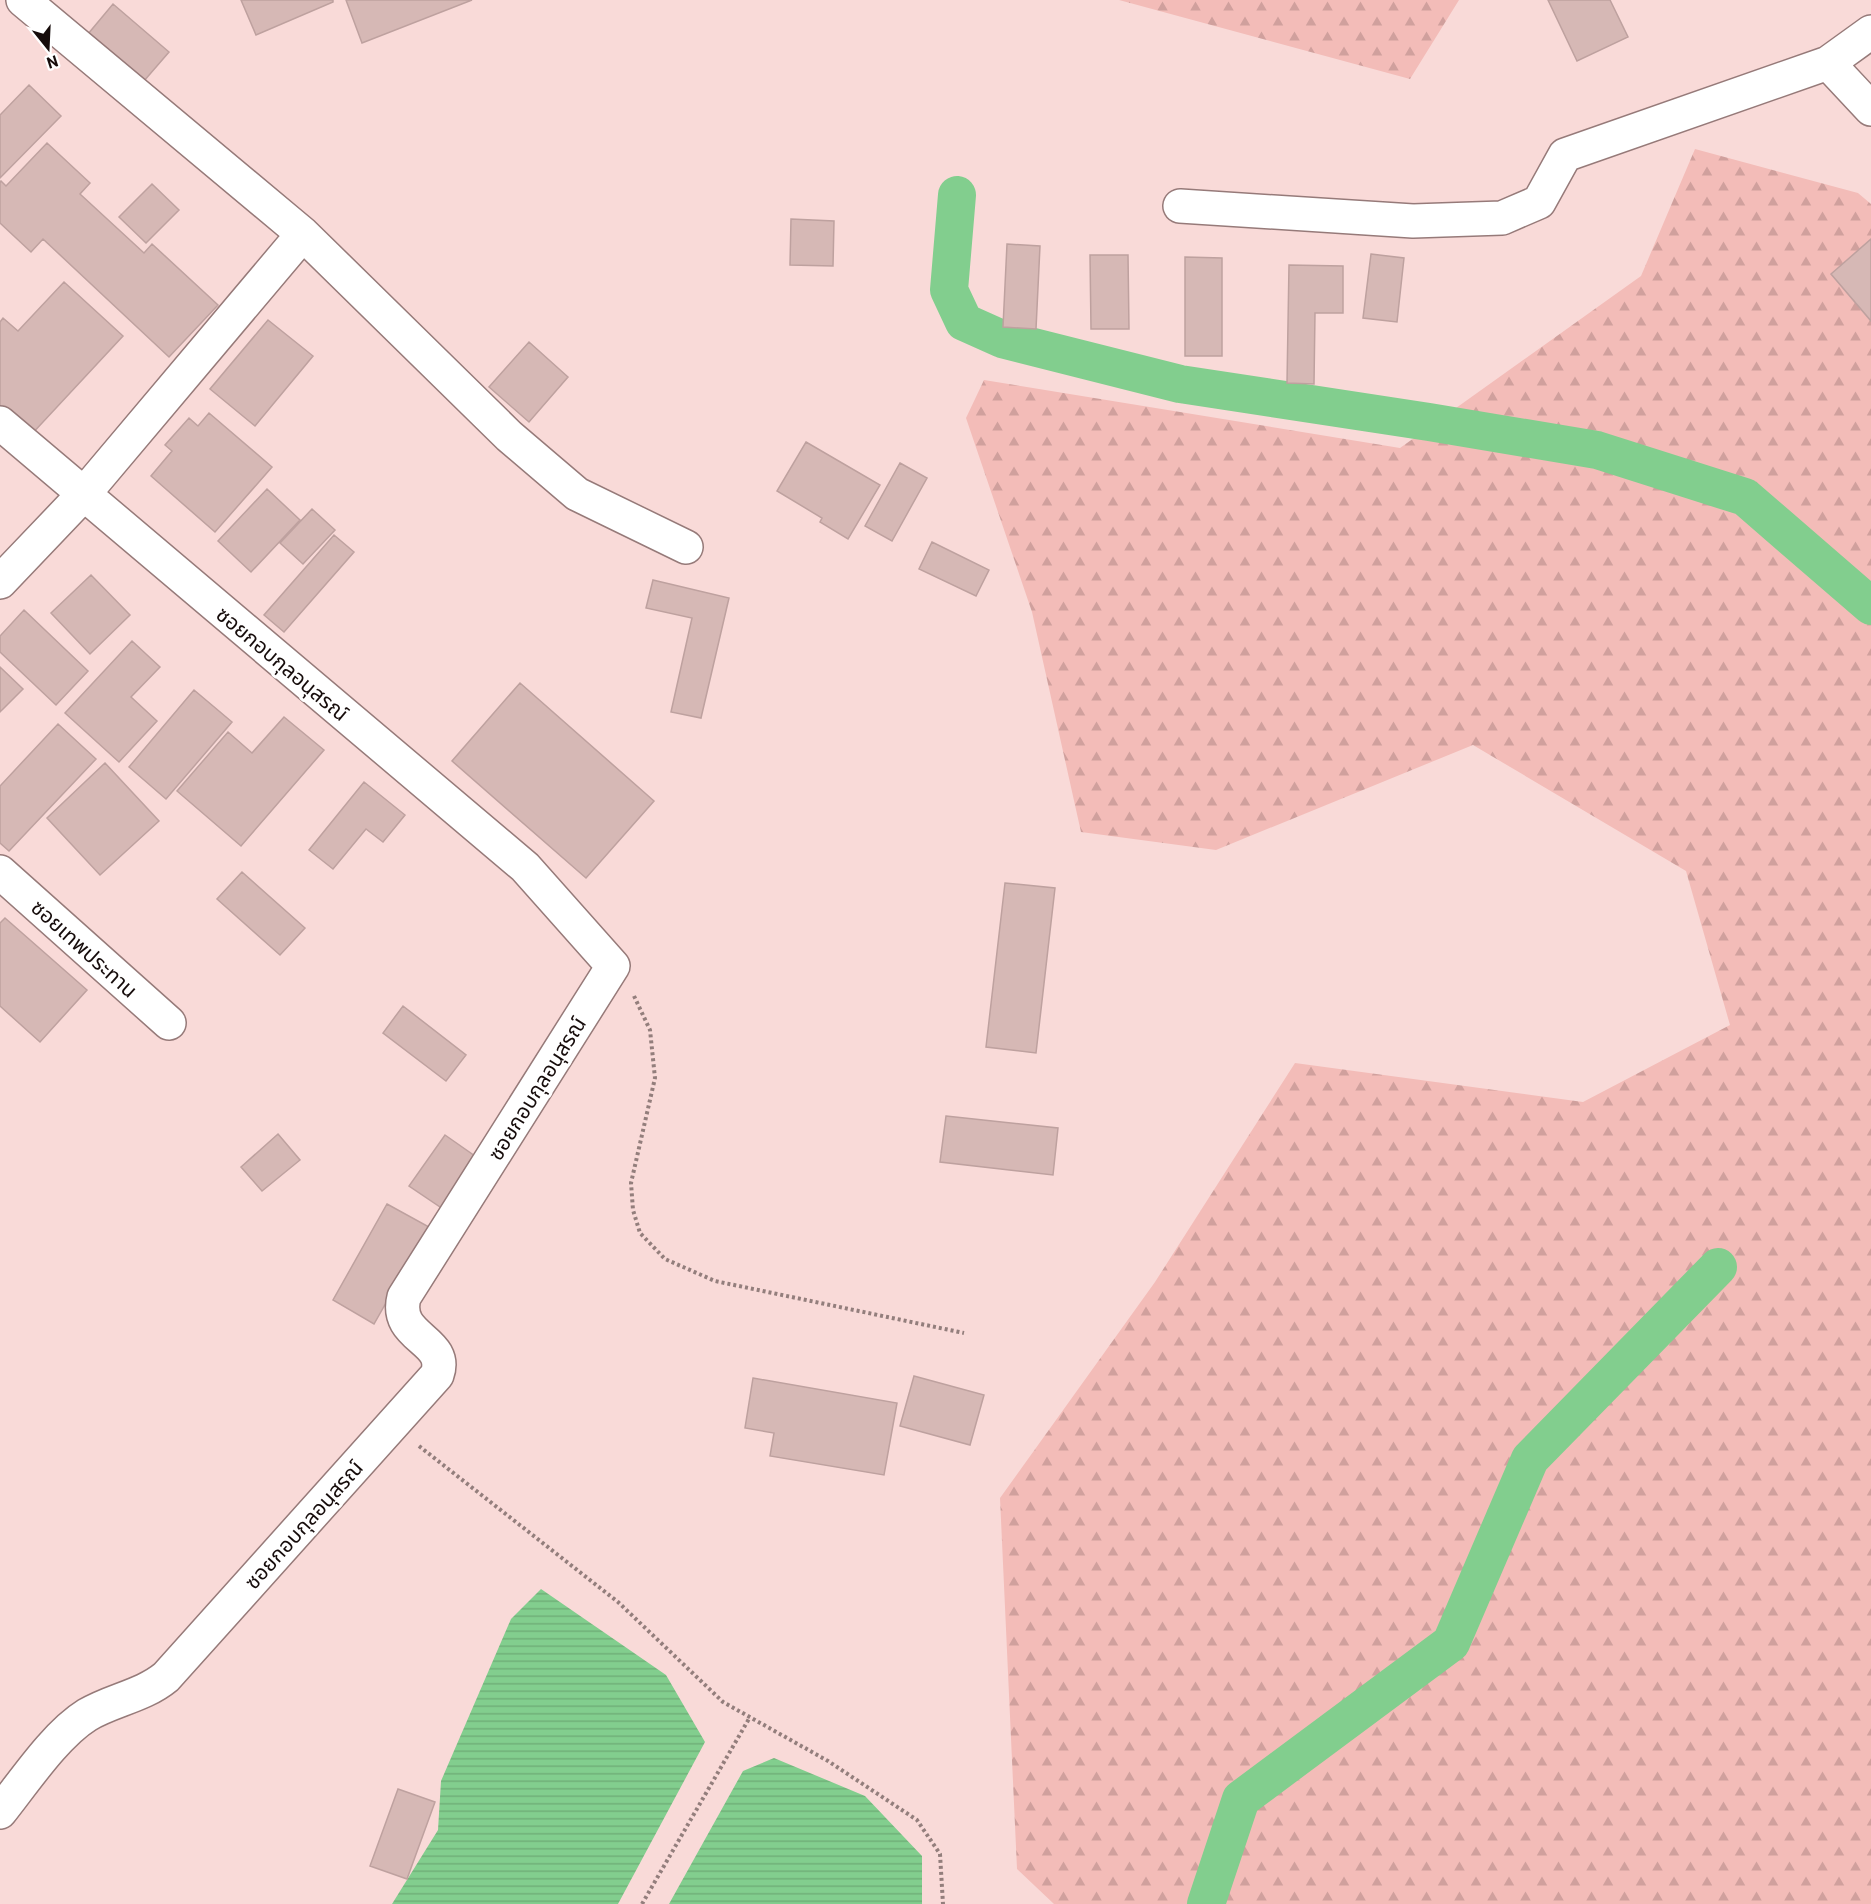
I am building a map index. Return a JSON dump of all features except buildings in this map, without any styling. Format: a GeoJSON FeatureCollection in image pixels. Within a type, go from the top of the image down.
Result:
{"type":"FeatureCollection","features":[{"type":"Feature","properties":{"kind":"street"},"geometry":{"type":"LineString","coordinates":[[23,0],[303,234],[509,436],[577,494],[686,548]]}},
{"type":"Feature","properties":{"kind":"street"},"geometry":{"type":"LineString","coordinates":[[1180,207],[1413,221],[1502,218],[1539,202],[1565,155],[1828,63],[1871,32]]}},
{"type":"Feature","properties":{"kind":"street"},"geometry":{"type":"LineString","coordinates":[[1828,63],[1871,109]]}},
{"type":"Feature","properties":{"kind":"street"},"geometry":{"type":"LineString","coordinates":[[0,582],[83,495],[303,234]]}},
{"type":"Feature","properties":{"kind":"street","name":"ซอยกอบกุลอนุสรณ์"},"geometry":{"type":"LineString","coordinates":[[0,423],[525,867],[613,966],[404,1297],[402,1306],[409,1328],[438,1355],[437,1375],[166,1677],[148,1689],[89,1714],[74,1724],[0,1812]]}},
{"type":"Feature","properties":{"kind":"street","name":"ซอยเทพประทาน"},"geometry":{"type":"LineString","coordinates":[[0,872],[169,1023]]}},
{"type":"Feature","properties":{"kind":"path"},"geometry":{"type":"LineString","coordinates":[[613,966],[629,984],[650,1030],[655,1078],[631,1183],[633,1210],[640,1233],[665,1259],[716,1281],[964,1334]]}},
{"type":"Feature","properties":{"kind":"path"},"geometry":{"type":"LineString","coordinates":[[392,1425],[618,1602],[723,1702],[828,1761],[917,1820],[940,1854],[943,1904]]}},
{"type":"Feature","properties":{"kind":"path"},"geometry":{"type":"LineString","coordinates":[[642,1904],[750,1717]]}},
{"type":"Feature","properties":{"kind":"green space"},"geometry":{"type":"Polygon","coordinates":[[[1119,0],[1459,0],[1410,79],[1119,0]]]}},
{"type":"Feature","properties":{"kind":"green space"},"geometry":{"type":"Polygon","coordinates":[[[1695,149],[1858,193],[1871,204],[1871,1904],[1054,1904],[1017,1869],[1000,1498],[1155,1282],[1295,1063],[1583,1102],[1730,1025],[1686,871],[1473,745],[1216,850],[1081,832],[1032,612],[966,418],[984,380],[1400,448],[1641,276],[1695,149]]]}},
{"type":"Feature","properties":{"kind":"shaded area"},"geometry":{"type":"Polygon","coordinates":[[[541,1589],[666,1675],[705,1742],[618,1904],[392,1904],[438,1830],[441,1781],[511,1619],[541,1589]]]}},
{"type":"Feature","properties":{"kind":"shaded area"},"geometry":{"type":"Polygon","coordinates":[[[774,1758],[865,1796],[922,1856],[922,1904],[669,1904],[743,1771],[774,1758]]]}},
{"type":"Feature","properties":{"kind":"waterway"},"geometry":{"type":"LineString","coordinates":[[957,195],[949,290],[964,322],[1002,339],[1180,384],[1597,450],[1745,497],[1871,606]]}},
{"type":"Feature","properties":{"kind":"waterway"},"geometry":{"type":"LineString","coordinates":[[1206,1904],[1241,1799],[1451,1643],[1530,1459],[1718,1267]]}}]}
